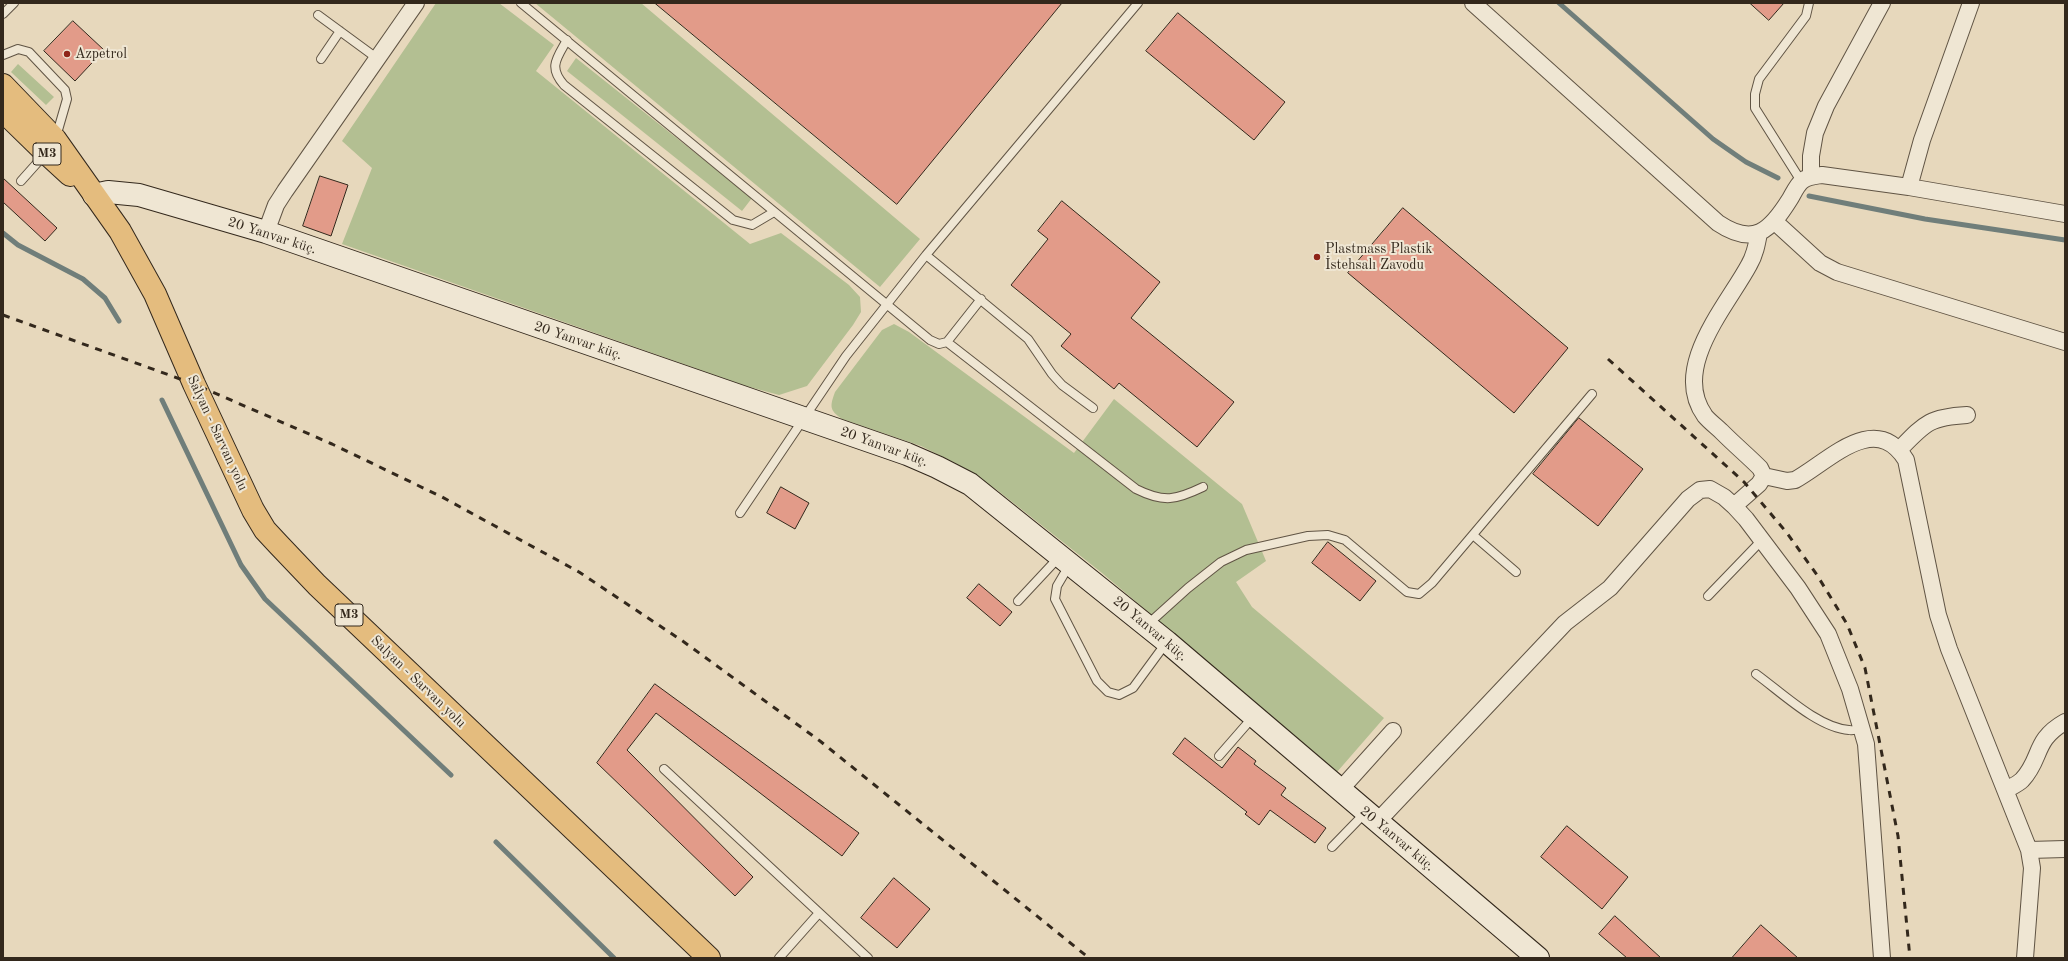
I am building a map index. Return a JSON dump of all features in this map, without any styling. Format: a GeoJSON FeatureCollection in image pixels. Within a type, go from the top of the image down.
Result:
{"type":"FeatureCollection","features":[{"type":"Feature","properties":{"kind":"main road"},"geometry":{"type":"LineString","coordinates":[[3,85],[51,146]]}},
{"type":"Feature","properties":{"kind":"main road","name":"M3"},"geometry":{"type":"LineString","coordinates":[[4,112],[51,146],[94,195]]}},
{"type":"Feature","properties":{"kind":"main road","name":"Salyan - Sarvan yolu"},"geometry":{"type":"LineString","coordinates":[[94,195],[120,231],[155,294],[242,490],[265,530],[317,585],[709,958]]}},
{"type":"Feature","properties":{"kind":"street"},"geometry":{"type":"LineString","coordinates":[[266,232],[276,205],[285,191],[416,3]]}},
{"type":"Feature","properties":{"kind":"street"},"geometry":{"type":"LineString","coordinates":[[1473,3],[1718,223],[1731,232],[1744,236],[1759,233],[1768,228],[1806,179],[1815,133],[1826,106],[1882,3]]}},
{"type":"Feature","properties":{"kind":"street"},"geometry":{"type":"LineString","coordinates":[[1909,187],[1922,140],[1971,3]]}},
{"type":"Feature","properties":{"kind":"street"},"geometry":{"type":"LineString","coordinates":[[1806,179],[1822,175],[1909,187],[2065,214]]}},
{"type":"Feature","properties":{"kind":"street","name":"20 Yanvar küç."},"geometry":{"type":"LineString","coordinates":[[94,195],[114,192],[140,195],[266,232],[907,454],[970,484],[1167,642],[1538,958]]}},
{"type":"Feature","properties":{"kind":"street"},"geometry":{"type":"LineString","coordinates":[[1774,221],[1820,263],[1837,272],[2065,342]]}},
{"type":"Feature","properties":{"kind":"street"},"geometry":{"type":"LineString","coordinates":[[1759,233],[1756,248],[1750,264],[1706,337],[1698,356],[1693,377],[1698,404],[1706,416],[1760,468],[1764,476]]}},
{"type":"Feature","properties":{"kind":"street"},"geometry":{"type":"LineString","coordinates":[[1900,449],[1928,422],[1942,416],[1967,414]]}},
{"type":"Feature","properties":{"kind":"street"},"geometry":{"type":"LineString","coordinates":[[1764,476],[1787,481],[1795,480],[1841,448],[1857,441],[1872,439],[1888,442],[1900,449],[1906,460],[1938,615],[1949,649],[2029,850],[2032,868],[2025,958]]}},
{"type":"Feature","properties":{"kind":"street"},"geometry":{"type":"LineString","coordinates":[[1734,506],[1759,484],[1764,476]]}},
{"type":"Feature","properties":{"kind":"street"},"geometry":{"type":"LineString","coordinates":[[1371,817],[1565,623],[1610,588],[1688,499],[1700,490],[1710,488],[1734,506],[1798,588],[1828,634],[1850,689],[1866,744],[1882,958]]}},
{"type":"Feature","properties":{"kind":"street"},"geometry":{"type":"LineString","coordinates":[[2006,790],[2021,781],[2027,773],[2045,736],[2065,722]]}},
{"type":"Feature","properties":{"kind":"street"},"geometry":{"type":"LineString","coordinates":[[1340,790],[1393,731]]}},
{"type":"Feature","properties":{"kind":"street"},"geometry":{"type":"LineString","coordinates":[[2029,850],[2065,849]]}},
{"type":"Feature","properties":{"kind":"lane"},"geometry":{"type":"LineString","coordinates":[[3,14],[14,3]]}},
{"type":"Feature","properties":{"kind":"lane"},"geometry":{"type":"LineString","coordinates":[[521,3],[930,340],[939,344],[947,342],[981,299]]}},
{"type":"Feature","properties":{"kind":"lane"},"geometry":{"type":"LineString","coordinates":[[740,513],[846,356],[926,255],[1138,3]]}},
{"type":"Feature","properties":{"kind":"lane"},"geometry":{"type":"LineString","coordinates":[[1806,179],[1755,108],[1754,94],[1759,79],[1806,16],[1809,3]]}},
{"type":"Feature","properties":{"kind":"lane"},"geometry":{"type":"LineString","coordinates":[[318,15],[378,59]]}},
{"type":"Feature","properties":{"kind":"lane"},"geometry":{"type":"LineString","coordinates":[[321,59],[340,31]]}},
{"type":"Feature","properties":{"kind":"lane"},"geometry":{"type":"LineString","coordinates":[[567,40],[555,62],[556,76],[564,85],[733,220],[752,225],[774,212]]}},
{"type":"Feature","properties":{"kind":"lane"},"geometry":{"type":"LineString","coordinates":[[3,55],[18,49],[29,52],[65,90],[67,99],[51,146],[21,181]]}},
{"type":"Feature","properties":{"kind":"lane"},"geometry":{"type":"LineString","coordinates":[[926,255],[1028,339],[1052,374],[1062,385],[1093,408]]}},
{"type":"Feature","properties":{"kind":"lane"},"geometry":{"type":"LineString","coordinates":[[947,342],[1136,489],[1152,497],[1171,498],[1186,495],[1204,487]]}},
{"type":"Feature","properties":{"kind":"lane"},"geometry":{"type":"LineString","coordinates":[[1146,625],[1188,588],[1221,562],[1246,550],[1308,536],[1328,535],[1345,540],[1407,592],[1419,594],[1432,584],[1592,394]]}},
{"type":"Feature","properties":{"kind":"lane"},"geometry":{"type":"LineString","coordinates":[[1472,535],[1516,572]]}},
{"type":"Feature","properties":{"kind":"lane"},"geometry":{"type":"LineString","coordinates":[[1708,596],[1762,540]]}},
{"type":"Feature","properties":{"kind":"lane"},"geometry":{"type":"LineString","coordinates":[[1018,601],[1065,560]]}},
{"type":"Feature","properties":{"kind":"lane"},"geometry":{"type":"LineString","coordinates":[[1065,560],[1057,586],[1055,599],[1097,681],[1108,692],[1119,695],[1133,688],[1167,642]]}},
{"type":"Feature","properties":{"kind":"lane"},"geometry":{"type":"LineString","coordinates":[[1756,674],[1814,718],[1849,730],[1861,728]]}},
{"type":"Feature","properties":{"kind":"lane"},"geometry":{"type":"LineString","coordinates":[[1219,756],[1254,716]]}},
{"type":"Feature","properties":{"kind":"lane"},"geometry":{"type":"LineString","coordinates":[[664,769],[868,958]]}},
{"type":"Feature","properties":{"kind":"lane"},"geometry":{"type":"LineString","coordinates":[[1332,847],[1371,817]]}},
{"type":"Feature","properties":{"kind":"lane"},"geometry":{"type":"LineString","coordinates":[[779,958],[819,913]]}},
{"type":"Feature","properties":{"kind":"green space"},"geometry":{"type":"Polygon","coordinates":[[[436,3],[499,3],[554,45],[536,71],[750,244],[781,233],[849,285],[860,297],[861,312],[853,325],[807,386],[779,395],[746,386],[342,244],[372,168],[342,141],[436,3]]]}},
{"type":"Feature","properties":{"kind":"green space"},"geometry":{"type":"Polygon","coordinates":[[[535,3],[641,3],[920,239],[880,287],[535,3]]]}},
{"type":"Feature","properties":{"kind":"green space"},"geometry":{"type":"Polygon","coordinates":[[[576,58],[752,198],[742,211],[567,71],[576,58]]]}},
{"type":"Feature","properties":{"kind":"green space"},"geometry":{"type":"Polygon","coordinates":[[[18,64],[54,97],[46,105],[11,72],[18,64]]]}},
{"type":"Feature","properties":{"kind":"green space"},"geometry":{"type":"Polygon","coordinates":[[[894,324],[909,332],[1074,453],[1114,399],[1242,504],[1266,561],[1236,582],[1252,607],[1384,718],[1337,772],[1102,573],[997,490],[955,463],[921,446],[842,419],[835,413],[832,407],[832,401],[835,392],[882,330],[894,324]]]}},
{"type":"Feature","properties":{"kind":"building"},"geometry":{"type":"Polygon","coordinates":[[[655,3],[1062,3],[897,204],[655,3]]]}},
{"type":"Feature","properties":{"kind":"building"},"geometry":{"type":"Polygon","coordinates":[[[1750,3],[1784,3],[1769,20],[1750,3]]]}},
{"type":"Feature","properties":{"kind":"building"},"geometry":{"type":"Polygon","coordinates":[[[1178,13],[1285,102],[1254,140],[1146,51],[1178,13]]]}},
{"type":"Feature","properties":{"kind":"building"},"geometry":{"type":"Polygon","coordinates":[[[73,21],[104,50],[75,81],[44,51],[73,21]]]}},
{"type":"Feature","properties":{"kind":"building"},"geometry":{"type":"Polygon","coordinates":[[[320,176],[348,185],[331,236],[303,226],[320,176]]]}},
{"type":"Feature","properties":{"kind":"building"},"geometry":{"type":"Polygon","coordinates":[[[3,178],[57,228],[45,241],[3,202],[3,178]]]}},
{"type":"Feature","properties":{"kind":"building"},"geometry":{"type":"Polygon","coordinates":[[[1062,201],[1160,282],[1131,318],[1234,402],[1197,447],[1119,383],[1114,389],[1061,346],[1071,334],[1011,285],[1048,239],[1038,231],[1062,201]]]}},
{"type":"Feature","properties":{"kind":"building"},"geometry":{"type":"Polygon","coordinates":[[[1403,208],[1568,348],[1514,413],[1348,273],[1403,208]]]}},
{"type":"Feature","properties":{"kind":"building"},"geometry":{"type":"Polygon","coordinates":[[[1579,418],[1643,469],[1598,526],[1533,474],[1579,418]]]}},
{"type":"Feature","properties":{"kind":"building"},"geometry":{"type":"Polygon","coordinates":[[[781,487],[809,503],[795,529],[767,513],[781,487]]]}},
{"type":"Feature","properties":{"kind":"building"},"geometry":{"type":"Polygon","coordinates":[[[1328,542],[1376,581],[1360,601],[1312,563],[1328,542]]]}},
{"type":"Feature","properties":{"kind":"building"},"geometry":{"type":"Polygon","coordinates":[[[979,584],[1012,612],[1000,626],[967,598],[979,584]]]}},
{"type":"Feature","properties":{"kind":"building"},"geometry":{"type":"Polygon","coordinates":[[[655,684],[859,833],[842,856],[656,713],[627,750],[753,877],[735,896],[597,763],[655,684]]]}},
{"type":"Feature","properties":{"kind":"building"},"geometry":{"type":"Polygon","coordinates":[[[1185,738],[1222,768],[1238,747],[1256,761],[1254,764],[1286,788],[1281,795],[1326,828],[1315,843],[1270,810],[1259,825],[1245,814],[1247,812],[1173,754],[1185,738]]]}},
{"type":"Feature","properties":{"kind":"building"},"geometry":{"type":"Polygon","coordinates":[[[1567,826],[1628,877],[1602,909],[1541,857],[1567,826]]]}},
{"type":"Feature","properties":{"kind":"building"},"geometry":{"type":"Polygon","coordinates":[[[894,878],[930,909],[897,948],[861,918],[894,878]]]}},
{"type":"Feature","properties":{"kind":"building"},"geometry":{"type":"Polygon","coordinates":[[[1615,916],[1661,958],[1627,958],[1599,934],[1615,916]]]}},
{"type":"Feature","properties":{"kind":"building"},"geometry":{"type":"Polygon","coordinates":[[[1761,925],[1798,958],[1732,958],[1761,925]]]}},
{"type":"Feature","properties":{"kind":"waterway"},"geometry":{"type":"LineString","coordinates":[[1559,3],[1713,139],[1746,162],[1778,178]]}},
{"type":"Feature","properties":{"kind":"waterway"},"geometry":{"type":"LineString","coordinates":[[1809,196],[1925,219],[2065,240]]}},
{"type":"Feature","properties":{"kind":"waterway"},"geometry":{"type":"LineString","coordinates":[[3,233],[18,245],[83,279],[105,298],[119,321]]}},
{"type":"Feature","properties":{"kind":"waterway"},"geometry":{"type":"LineString","coordinates":[[162,400],[241,565],[265,599],[451,775]]}},
{"type":"Feature","properties":{"kind":"waterway"},"geometry":{"type":"LineString","coordinates":[[496,842],[614,958]]}},
{"type":"Feature","properties":{"kind":"railway"},"geometry":{"type":"LineString","coordinates":[[3,315],[194,384],[332,444],[442,497],[579,572],[684,642],[820,741],[1089,958]]}},
{"type":"Feature","properties":{"kind":"railway"},"geometry":{"type":"LineString","coordinates":[[1608,359],[1744,482],[1787,533],[1817,575],[1847,624],[1865,668],[1898,836],[1910,958]]}},
{"type":"Feature","properties":{"kind":"place","name":"Azpetrol"},"geometry":{"type":"Point","coordinates":[67,54]}},
{"type":"Feature","properties":{"kind":"place","name":"Plastmass Plastik İstehsalı Zavodu"},"geometry":{"type":"Point","coordinates":[1317,257]}}]}
